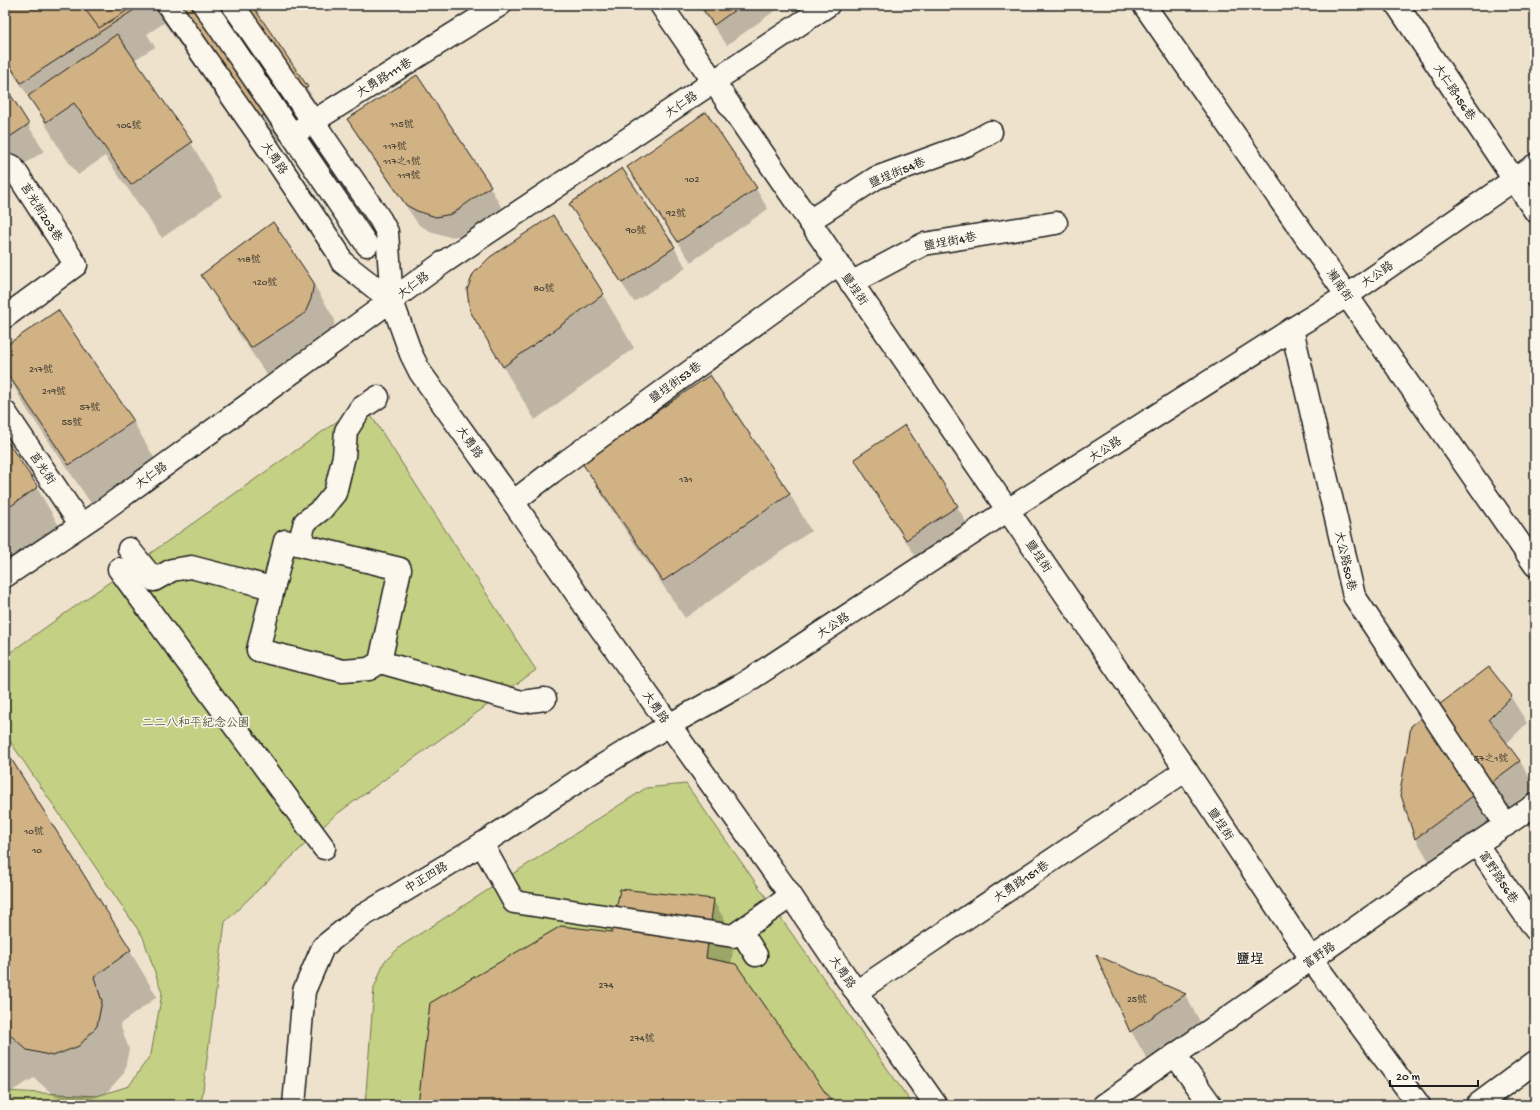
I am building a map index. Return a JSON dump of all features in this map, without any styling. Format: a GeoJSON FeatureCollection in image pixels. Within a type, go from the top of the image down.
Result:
{"type":"FeatureCollection","features":[{"type":"Feature","properties":{"kind":"street","name":"大勇路"},"geometry":{"type":"LineString","coordinates":[[168,5],[268,148],[337,251],[342,262],[392,301]]}},
{"type":"Feature","properties":{"kind":"street"},"geometry":{"type":"LineString","coordinates":[[204,5],[367,245]]}},
{"type":"Feature","properties":{"kind":"street","name":"大勇路"},"geometry":{"type":"LineString","coordinates":[[233,5],[387,232],[392,301],[411,354],[420,372],[791,896],[856,992],[936,1105]]}},
{"type":"Feature","properties":{"kind":"street","name":"大勇路111巷"},"geometry":{"type":"LineString","coordinates":[[268,148],[292,135],[500,5]]}},
{"type":"Feature","properties":{"kind":"street","name":"鹽埕街"},"geometry":{"type":"LineString","coordinates":[[661,5],[1186,770],[1312,960],[1419,1105]]}},
{"type":"Feature","properties":{"kind":"street","name":"大仁路"},"geometry":{"type":"LineString","coordinates":[[5,576],[102,511],[444,262],[828,5]]}},
{"type":"Feature","properties":{"kind":"street","name":"瀨南街"},"geometry":{"type":"LineString","coordinates":[[1144,5],[1348,295],[1535,565]]}},
{"type":"Feature","properties":{"kind":"street","name":"大仁路156巷"},"geometry":{"type":"LineString","coordinates":[[1397,5],[1535,211]]}},
{"type":"Feature","properties":{"kind":"street","name":"鹽埕街54巷"},"geometry":{"type":"LineString","coordinates":[[809,221],[876,178],[969,144],[991,132]]}},
{"type":"Feature","properties":{"kind":"street","name":"大公路"},"geometry":{"type":"LineString","coordinates":[[669,725],[743,684],[1008,510],[1348,295],[1535,165]]}},
{"type":"Feature","properties":{"kind":"street","name":"莒光街203巷"},"geometry":{"type":"LineString","coordinates":[[5,170],[12,166],[76,265],[5,317]]}},
{"type":"Feature","properties":{"kind":"street","name":"鹽埕街4巷"},"geometry":{"type":"LineString","coordinates":[[851,282],[924,244],[1056,223]]}},
{"type":"Feature","properties":{"kind":"street","name":"鹽埕街53巷"},"geometry":{"type":"LineString","coordinates":[[513,502],[838,264]]}},
{"type":"Feature","properties":{"kind":"street","name":"大公路50巷"},"geometry":{"type":"LineString","coordinates":[[1292,329],[1354,596],[1506,825]]}},
{"type":"Feature","properties":{"kind":"street"},"geometry":{"type":"LineString","coordinates":[[299,544],[305,522],[322,509],[335,493],[344,456],[346,431],[360,410],[378,397]]}},
{"type":"Feature","properties":{"kind":"street","name":"莒光街"},"geometry":{"type":"LineString","coordinates":[[5,412],[81,524]]}},
{"type":"Feature","properties":{"kind":"street"},"geometry":{"type":"LineString","coordinates":[[285,541],[400,569],[380,662],[369,669],[343,671],[258,650],[272,588],[285,541]]}},
{"type":"Feature","properties":{"kind":"street"},"geometry":{"type":"LineString","coordinates":[[129,549],[154,580],[172,570],[191,567],[272,588]]}},
{"type":"Feature","properties":{"kind":"street"},"geometry":{"type":"LineString","coordinates":[[119,569],[324,848]]}},
{"type":"Feature","properties":{"kind":"street"},"geometry":{"type":"LineString","coordinates":[[380,662],[522,702],[545,699]]}},
{"type":"Feature","properties":{"kind":"street","name":"中正四路"},"geometry":{"type":"LineString","coordinates":[[294,1105],[304,991],[323,947],[359,918],[482,844],[587,775],[669,725]]}},
{"type":"Feature","properties":{"kind":"street","name":"大勇路151巷"},"geometry":{"type":"LineString","coordinates":[[856,992],[1186,770]]}},
{"type":"Feature","properties":{"kind":"street","name":"富野路"},"geometry":{"type":"LineString","coordinates":[[1104,1105],[1535,805]]}},
{"type":"Feature","properties":{"kind":"street"},"geometry":{"type":"LineString","coordinates":[[482,844],[514,902],[732,936],[791,896]]}},
{"type":"Feature","properties":{"kind":"street","name":"富野路56巷"},"geometry":{"type":"LineString","coordinates":[[1477,845],[1535,930]]}},
{"type":"Feature","properties":{"kind":"street"},"geometry":{"type":"LineString","coordinates":[[741,931],[756,955]]}},
{"type":"Feature","properties":{"kind":"street"},"geometry":{"type":"LineString","coordinates":[[1175,1055],[1211,1105]]}},
{"type":"Feature","properties":{"kind":"street"},"geometry":{"type":"LineString","coordinates":[[1477,1105],[1535,1062]]}},
{"type":"Feature","properties":{"kind":"green space","name":"二二八和平紀念公園"},"geometry":{"type":"Polygon","coordinates":[[[363,403],[536,670],[334,816],[225,922],[201,1105],[5,1105],[5,1091],[97,1096],[129,1086],[151,1054],[162,993],[143,937],[5,734],[5,656],[363,403]]]}},
{"type":"Feature","properties":{"kind":"green space"},"geometry":{"type":"Polygon","coordinates":[[[686,784],[913,1105],[365,1105],[374,988],[384,962],[401,946],[646,788],[686,784]]]}},
{"type":"Feature","properties":{"kind":"building"},"geometry":{"type":"Polygon","coordinates":[[[5,5],[131,5],[134,10],[21,83],[5,58],[5,5]]]}},
{"type":"Feature","properties":{"kind":"building"},"geometry":{"type":"Polygon","coordinates":[[[82,5],[136,5],[99,28],[82,5]]]}},
{"type":"Feature","properties":{"kind":"building"},"geometry":{"type":"Polygon","coordinates":[[[153,5],[252,5],[308,87],[242,129],[153,5]]]}},
{"type":"Feature","properties":{"kind":"building"},"geometry":{"type":"Polygon","coordinates":[[[700,5],[742,5],[714,25],[700,5]]]}},
{"type":"Feature","properties":{"kind":"building"},"geometry":{"type":"Polygon","coordinates":[[[117,34],[192,142],[131,185],[74,103],[46,122],[28,96],[117,34]]]}},
{"type":"Feature","properties":{"kind":"building"},"geometry":{"type":"Polygon","coordinates":[[[417,75],[491,186],[452,214],[436,217],[417,211],[406,205],[347,119],[417,75]]]}},
{"type":"Feature","properties":{"kind":"building"},"geometry":{"type":"Polygon","coordinates":[[[5,86],[29,124],[5,140],[5,86]]]}},
{"type":"Feature","properties":{"kind":"building"},"geometry":{"type":"Polygon","coordinates":[[[706,112],[757,188],[678,242],[627,167],[706,112]]]}},
{"type":"Feature","properties":{"kind":"building"},"geometry":{"type":"Polygon","coordinates":[[[622,168],[675,247],[622,283],[569,204],[622,168]]]}},
{"type":"Feature","properties":{"kind":"building"},"geometry":{"type":"Polygon","coordinates":[[[553,215],[604,294],[503,367],[470,311],[467,290],[473,274],[490,257],[553,215]]]}},
{"type":"Feature","properties":{"kind":"building"},"geometry":{"type":"Polygon","coordinates":[[[273,222],[314,283],[311,299],[305,313],[251,348],[201,275],[273,222]]]}},
{"type":"Feature","properties":{"kind":"building"},"geometry":{"type":"Polygon","coordinates":[[[58,310],[134,421],[69,465],[5,370],[5,346],[58,310]]]}},
{"type":"Feature","properties":{"kind":"building"},"geometry":{"type":"Polygon","coordinates":[[[710,375],[790,494],[663,581],[582,463],[710,375]]]}},
{"type":"Feature","properties":{"kind":"building"},"geometry":{"type":"Polygon","coordinates":[[[905,425],[958,506],[906,540],[854,459],[905,425]]]}},
{"type":"Feature","properties":{"kind":"building"},"geometry":{"type":"Polygon","coordinates":[[[5,438],[38,487],[5,510],[5,438]]]}},
{"type":"Feature","properties":{"kind":"building"},"geometry":{"type":"Polygon","coordinates":[[[1489,667],[1512,696],[1489,719],[1520,761],[1415,839],[1400,792],[1411,726],[1489,667]]]}},
{"type":"Feature","properties":{"kind":"building"},"geometry":{"type":"Polygon","coordinates":[[[5,749],[131,950],[94,977],[102,1001],[97,1026],[79,1046],[53,1056],[27,1050],[7,1032],[5,1032],[5,749]]]}},
{"type":"Feature","properties":{"kind":"building"},"geometry":{"type":"Polygon","coordinates":[[[620,889],[714,899],[706,958],[736,964],[834,1105],[418,1105],[430,1003],[561,926],[612,932],[620,889]]]}},
{"type":"Feature","properties":{"kind":"building"},"geometry":{"type":"Polygon","coordinates":[[[1096,955],[1186,994],[1130,1032],[1096,955]]]}},
{"type":"Feature","properties":{"kind":"district","name":"鹽埕"},"geometry":{"type":"Point","coordinates":[1250,958]}}]}
